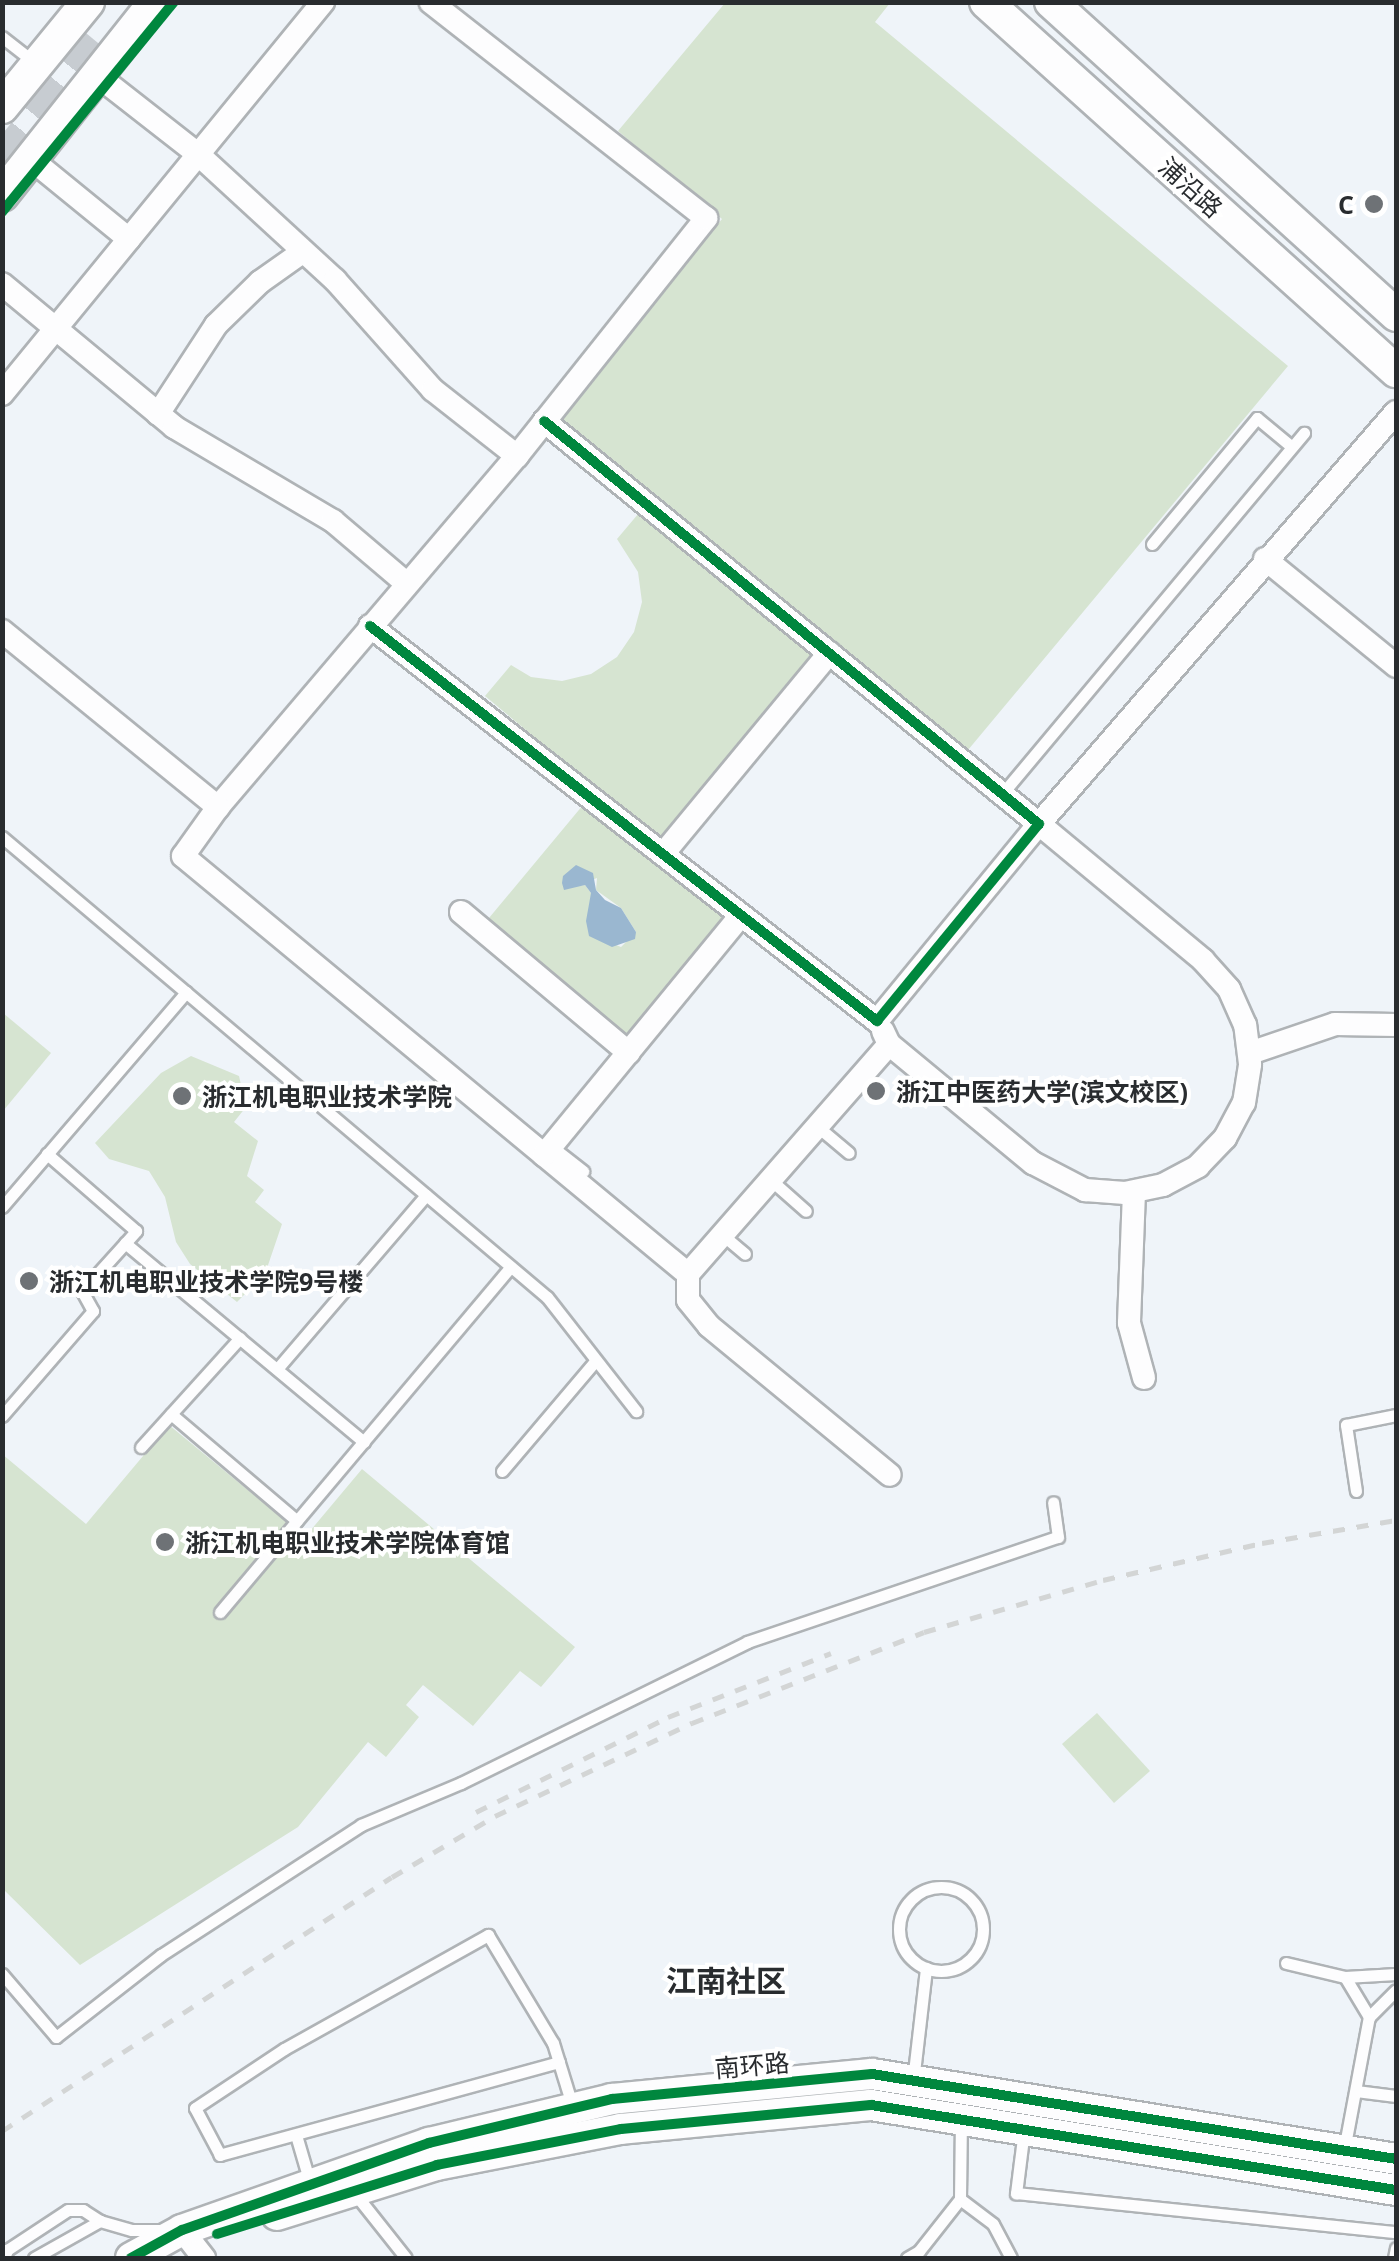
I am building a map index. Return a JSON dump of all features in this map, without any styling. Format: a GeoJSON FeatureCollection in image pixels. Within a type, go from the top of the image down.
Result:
{"type":"FeatureCollection","features":[{"type":"Feature","properties":{"kind":"main road"},"geometry":{"type":"LineString","coordinates":[[2,107],[88,2]]}},
{"type":"Feature","properties":{"kind":"main road"},"geometry":{"type":"LineString","coordinates":[[2,196],[156,2]]}},
{"type":"Feature","properties":{"kind":"main road","name":"浦沿路"},"geometry":{"type":"LineString","coordinates":[[986,2],[1396,370]]}},
{"type":"Feature","properties":{"kind":"main road","name":"浦沿路"},"geometry":{"type":"LineString","coordinates":[[1051,2],[1396,315]]}},
{"type":"Feature","properties":{"kind":"main road","name":"南环路"},"geometry":{"type":"LineString","coordinates":[[162,2258],[310,2183],[429,2143],[612,2099],[872,2074],[1396,2159]]}},
{"type":"Feature","properties":{"kind":"main road","name":"南环路"},"geometry":{"type":"LineString","coordinates":[[132,2258],[193,2244],[437,2165],[621,2128],[871,2106],[1396,2190]]}},
{"type":"Feature","properties":{"kind":"street"},"geometry":{"type":"LineString","coordinates":[[2,394],[323,2]]}},
{"type":"Feature","properties":{"kind":"street"},"geometry":{"type":"LineString","coordinates":[[431,2],[706,218],[517,456],[218,807],[182,856],[548,1150],[688,1274]]}},
{"type":"Feature","properties":{"kind":"street"},"geometry":{"type":"LineString","coordinates":[[98,76],[199,155],[334,280],[433,390],[517,456]]}},
{"type":"Feature","properties":{"kind":"street"},"geometry":{"type":"LineString","coordinates":[[32,160],[129,239]]}},
{"type":"Feature","properties":{"kind":"street"},"geometry":{"type":"LineString","coordinates":[[158,414],[216,324],[260,282],[301,253]]}},
{"type":"Feature","properties":{"kind":"street"},"geometry":{"type":"LineString","coordinates":[[2,284],[158,414],[333,521],[408,584]]}},
{"type":"Feature","properties":{"kind":"street"},"geometry":{"type":"LineString","coordinates":[[877,1021],[1040,824],[1396,412]]}},
{"type":"Feature","properties":{"kind":"street"},"geometry":{"type":"LineString","coordinates":[[370,626],[877,1021],[890,1044],[1049,1174],[1086,1190],[1134,1192],[1182,1177],[1213,1153],[1244,1102],[1250,1053],[1239,1006],[1217,973],[544,421]]}},
{"type":"Feature","properties":{"kind":"street"},"geometry":{"type":"LineString","coordinates":[[1266,559],[1396,666]]}},
{"type":"Feature","properties":{"kind":"street"},"geometry":{"type":"LineString","coordinates":[[2,631],[218,807]]}},
{"type":"Feature","properties":{"kind":"street"},"geometry":{"type":"LineString","coordinates":[[663,854],[829,653]]}},
{"type":"Feature","properties":{"kind":"street"},"geometry":{"type":"LineString","coordinates":[[461,912],[629,1053]]}},
{"type":"Feature","properties":{"kind":"street"},"geometry":{"type":"LineString","coordinates":[[548,1150],[741,914]]}},
{"type":"Feature","properties":{"kind":"street"},"geometry":{"type":"LineString","coordinates":[[1250,1053],[1335,1024],[1396,1025]]}},
{"type":"Feature","properties":{"kind":"street"},"geometry":{"type":"LineString","coordinates":[[890,1044],[688,1274],[688,1300],[709,1326],[890,1475]]}},
{"type":"Feature","properties":{"kind":"street"},"geometry":{"type":"LineString","coordinates":[[1134,1192],[1130,1323],[1144,1378]]}},
{"type":"Feature","properties":{"kind":"lane"},"geometry":{"type":"LineString","coordinates":[[2,37],[37,65]]}},
{"type":"Feature","properties":{"kind":"lane"},"geometry":{"type":"LineString","coordinates":[[1152,544],[1258,418],[1292,447]]}},
{"type":"Feature","properties":{"kind":"lane"},"geometry":{"type":"LineString","coordinates":[[1002,794],[1304,433]]}},
{"type":"Feature","properties":{"kind":"lane"},"geometry":{"type":"LineString","coordinates":[[2,837],[547,1296],[636,1411]]}},
{"type":"Feature","properties":{"kind":"lane"},"geometry":{"type":"LineString","coordinates":[[2,1207],[186,992]]}},
{"type":"Feature","properties":{"kind":"lane"},"geometry":{"type":"LineString","coordinates":[[818,1127],[849,1152]]}},
{"type":"Feature","properties":{"kind":"lane"},"geometry":{"type":"LineString","coordinates":[[548,1150],[583,1172]]}},
{"type":"Feature","properties":{"kind":"lane"},"geometry":{"type":"LineString","coordinates":[[2,1416],[93,1311],[82,1291],[136,1231],[47,1154]]}},
{"type":"Feature","properties":{"kind":"lane"},"geometry":{"type":"LineString","coordinates":[[772,1182],[806,1211]]}},
{"type":"Feature","properties":{"kind":"lane"},"geometry":{"type":"LineString","coordinates":[[276,1369],[426,1195]]}},
{"type":"Feature","properties":{"kind":"lane"},"geometry":{"type":"LineString","coordinates":[[724,1237],[745,1254]]}},
{"type":"Feature","properties":{"kind":"lane"},"geometry":{"type":"LineString","coordinates":[[125,1244],[364,1442]]}},
{"type":"Feature","properties":{"kind":"lane"},"geometry":{"type":"LineString","coordinates":[[220,1612],[512,1266]]}},
{"type":"Feature","properties":{"kind":"lane"},"geometry":{"type":"LineString","coordinates":[[141,1447],[240,1338]]}},
{"type":"Feature","properties":{"kind":"lane"},"geometry":{"type":"LineString","coordinates":[[502,1471],[596,1360]]}},
{"type":"Feature","properties":{"kind":"lane"},"geometry":{"type":"LineString","coordinates":[[171,1414],[297,1521]]}},
{"type":"Feature","properties":{"kind":"lane"},"geometry":{"type":"LineString","coordinates":[[1356,1490],[1346,1425],[1396,1414]]}},
{"type":"Feature","properties":{"kind":"lane"},"geometry":{"type":"LineString","coordinates":[[2,1974],[56,2037],[161,1954],[361,1825],[461,1783],[748,1642],[1058,1538],[1053,1502]]}},
{"type":"Feature","properties":{"kind":"lane"},"geometry":{"type":"LineString","coordinates":[[927,1889],[960,1891],[981,1915],[978,1948],[954,1969],[926,1968],[912,1961],[900,1942],[902,1910],[927,1889]]}},
{"type":"Feature","properties":{"kind":"lane"},"geometry":{"type":"LineString","coordinates":[[559,2062],[220,2155],[195,2108],[284,2049],[488,1935],[553,2043],[559,2062],[573,2108]]}},
{"type":"Feature","properties":{"kind":"lane"},"geometry":{"type":"LineString","coordinates":[[1286,1963],[1345,1977],[1396,1974]]}},
{"type":"Feature","properties":{"kind":"lane"},"geometry":{"type":"LineString","coordinates":[[913,2080],[926,1968]]}},
{"type":"Feature","properties":{"kind":"lane"},"geometry":{"type":"LineString","coordinates":[[1345,1977],[1369,2017]]}},
{"type":"Feature","properties":{"kind":"lane"},"geometry":{"type":"LineString","coordinates":[[1344,2150],[1369,2017],[1396,1990]]}},
{"type":"Feature","properties":{"kind":"lane"},"geometry":{"type":"LineString","coordinates":[[1356,2091],[1396,2096]]}},
{"type":"Feature","properties":{"kind":"lane"},"geometry":{"type":"LineString","coordinates":[[907,2258],[918,2252],[960,2199],[961,2120]]}},
{"type":"Feature","properties":{"kind":"lane"},"geometry":{"type":"LineString","coordinates":[[1024,2130],[1016,2193],[1396,2232]]}},
{"type":"Feature","properties":{"kind":"lane"},"geometry":{"type":"LineString","coordinates":[[296,2134],[310,2183]]}},
{"type":"Feature","properties":{"kind":"lane"},"geometry":{"type":"LineString","coordinates":[[353,2191],[406,2258]]}},
{"type":"Feature","properties":{"kind":"lane"},"geometry":{"type":"LineString","coordinates":[[960,2199],[993,2224],[1011,2258]]}},
{"type":"Feature","properties":{"kind":"lane"},"geometry":{"type":"LineString","coordinates":[[4,2258],[7,2250],[68,2210],[83,2210],[100,2221],[193,2244]]}},
{"type":"Feature","properties":{"kind":"lane"},"geometry":{"type":"LineString","coordinates":[[34,2258],[100,2221]]}},
{"type":"Feature","properties":{"kind":"lane"},"geometry":{"type":"LineString","coordinates":[[1394,2258],[1396,2248]]}},
{"type":"Feature","properties":{"kind":"green space"},"geometry":{"type":"Polygon","coordinates":[[[725,3],[890,3],[875,22],[1288,366],[963,756],[556,418],[722,219],[618,131],[725,3]]]}},
{"type":"Feature","properties":{"kind":"green space"},"geometry":{"type":"Polygon","coordinates":[[[644,507],[817,651],[658,840],[485,696],[511,665],[531,677],[562,681],[591,674],[617,657],[634,632],[642,602],[638,572],[617,539],[644,507]]]}},
{"type":"Feature","properties":{"kind":"green space"},"geometry":{"type":"Polygon","coordinates":[[[588,799],[731,918],[627,1043],[484,924],[588,799]],[[597,878],[577,886],[585,885],[591,893],[599,938],[621,947],[636,932],[621,908],[596,890],[597,878]]]}},
{"type":"Feature","properties":{"kind":"green space"},"geometry":{"type":"Polygon","coordinates":[[[3,1013],[51,1053],[3,1111],[3,1013]]]}},
{"type":"Feature","properties":{"kind":"green space"},"geometry":{"type":"Polygon","coordinates":[[[191,1056],[239,1076],[246,1107],[234,1122],[258,1141],[247,1176],[264,1190],[255,1202],[282,1224],[265,1274],[237,1302],[190,1264],[176,1242],[165,1197],[149,1171],[109,1159],[95,1143],[161,1073],[191,1056]]]}},
{"type":"Feature","properties":{"kind":"green space"},"geometry":{"type":"Polygon","coordinates":[[[169,1425],[305,1537],[362,1469],[575,1647],[541,1687],[520,1671],[473,1726],[423,1685],[406,1705],[419,1717],[386,1757],[368,1742],[298,1827],[80,1965],[3,1889],[2,1454],[86,1524],[169,1425]]]}},
{"type":"Feature","properties":{"kind":"green space"},"geometry":{"type":"Polygon","coordinates":[[[1097,1713],[1150,1771],[1114,1803],[1062,1744],[1097,1713]]]}},
{"type":"Feature","properties":{"kind":"water"},"geometry":{"type":"Polygon","coordinates":[[[576,865],[593,873],[596,890],[621,908],[636,932],[635,939],[612,947],[589,936],[586,921],[591,893],[585,885],[564,890],[562,883],[563,876],[576,865]]]}},
{"type":"Feature","properties":{"kind":"tunnel"},"geometry":{"type":"LineString","coordinates":[[2,166],[101,45]]}},
{"type":"Feature","properties":{"kind":"railway"},"geometry":{"type":"LineString","coordinates":[[2,2131],[392,1877],[495,1816],[692,1723],[924,1632],[1103,1580],[1262,1543],[1396,1520]]}},
{"type":"Feature","properties":{"kind":"railway"},"geometry":{"type":"LineString","coordinates":[[476,1812],[668,1717],[831,1653]]}},
{"type":"Feature","properties":{"kind":"cycle path"},"geometry":{"type":"LineString","coordinates":[[2,212],[174,2]]}},
{"type":"Feature","properties":{"kind":"cycle path"},"geometry":{"type":"LineString","coordinates":[[370,626],[877,1021],[1039,824],[544,421]]}},
{"type":"Feature","properties":{"kind":"cycle path"},"geometry":{"type":"LineString","coordinates":[[131,2258],[182,2230],[429,2143],[612,2099],[872,2074],[1396,2159]]}},
{"type":"Feature","properties":{"kind":"cycle path"},"geometry":{"type":"LineString","coordinates":[[217,2234],[437,2165],[621,2129],[871,2105],[1396,2190]]}},
{"type":"Feature","properties":{"kind":"place","name":"C"},"geometry":{"type":"Point","coordinates":[1374,204]}},
{"type":"Feature","properties":{"kind":"place","name":"浙江中医药大学(滨文校区)"},"geometry":{"type":"Point","coordinates":[876,1091]}},
{"type":"Feature","properties":{"kind":"place","name":"浙江机电职业技术学院"},"geometry":{"type":"Point","coordinates":[182,1096]}},
{"type":"Feature","properties":{"kind":"place","name":"浙江机电职业技术学院9号楼"},"geometry":{"type":"Point","coordinates":[29,1281]}},
{"type":"Feature","properties":{"kind":"place","name":"浙江机电职业技术学院体育馆"},"geometry":{"type":"Point","coordinates":[165,1542]}},
{"type":"Feature","properties":{"kind":"district","name":"江南社区"},"geometry":{"type":"Point","coordinates":[726,1981]}}]}
